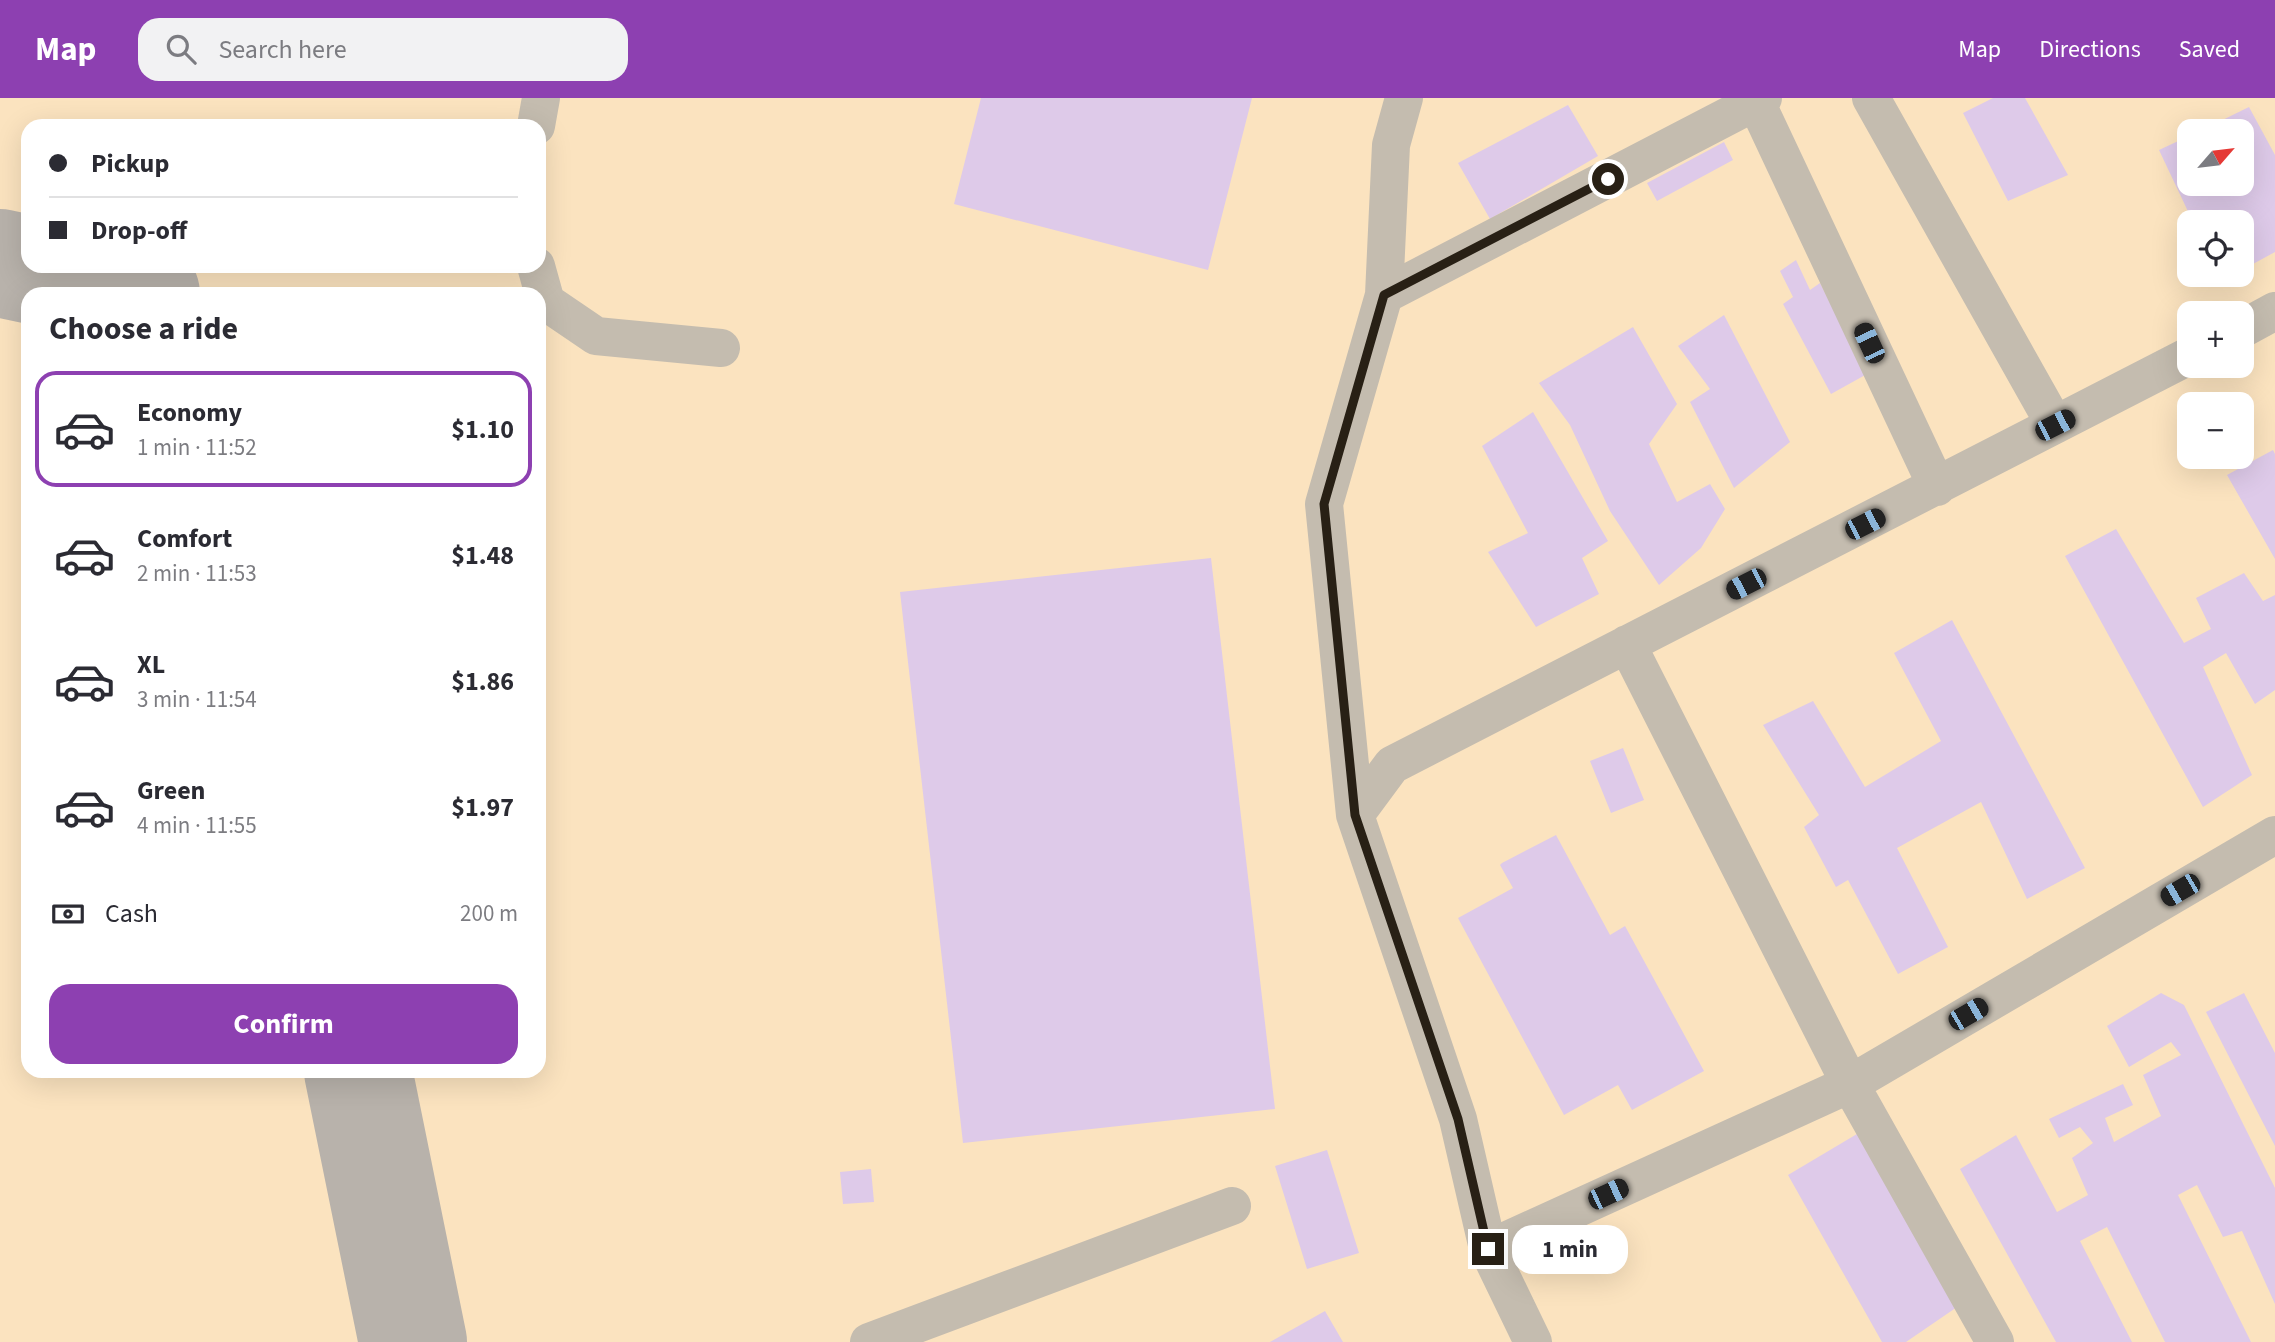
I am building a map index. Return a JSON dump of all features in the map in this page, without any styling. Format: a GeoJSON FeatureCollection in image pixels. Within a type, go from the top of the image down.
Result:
{"type":"FeatureCollection","features":[{"type":"Feature","properties":{"kind":"street"},"geometry":{"type":"LineString","coordinates":[[537,119],[541,98]]}},
{"type":"Feature","properties":{"kind":"street"},"geometry":{"type":"LineString","coordinates":[[1404,98],[1391,145],[1384,295],[1324,504],[1355,815],[1458,1119],[1488,1249],[1533,1342]]}},
{"type":"Feature","properties":{"kind":"street"},"geometry":{"type":"LineString","coordinates":[[1871,98],[2055,425]]}},
{"type":"Feature","properties":{"kind":"street"},"geometry":{"type":"LineString","coordinates":[[1384,295],[1760,100],[1937,487]]}},
{"type":"Feature","properties":{"kind":"street"},"geometry":{"type":"LineString","coordinates":[[546,302],[596,336],[721,348]]}},
{"type":"Feature","properties":{"kind":"street"},"geometry":{"type":"LineString","coordinates":[[2254,323],[2275,312]]}},
{"type":"Feature","properties":{"kind":"street"},"geometry":{"type":"LineString","coordinates":[[1355,815],[1392,765],[2177,362]]}},
{"type":"Feature","properties":{"kind":"street"},"geometry":{"type":"LineString","coordinates":[[1627,644],[1850,1084],[1995,1342]]}},
{"type":"Feature","properties":{"kind":"street"},"geometry":{"type":"LineString","coordinates":[[1488,1249],[1850,1084],[2275,835]]}},
{"type":"Feature","properties":{"kind":"street"},"geometry":{"type":"LineString","coordinates":[[869,1342],[1232,1206]]}},
{"type":"Feature","properties":{"kind":"shaded area"},"geometry":{"type":"Polygon","coordinates":[[[0,98],[2275,98],[2275,1342],[0,1342],[0,98]]]}},
{"type":"Feature","properties":{"kind":"building"},"geometry":{"type":"Polygon","coordinates":[[[981,98],[1252,98],[1208,270],[954,204],[981,98]]]}},
{"type":"Feature","properties":{"kind":"building"},"geometry":{"type":"Polygon","coordinates":[[[1993,98],[2025,98],[2068,175],[2008,201],[1963,113],[1993,98]]]}},
{"type":"Feature","properties":{"kind":"building"},"geometry":{"type":"Polygon","coordinates":[[[1568,105],[1598,156],[1490,219],[1458,163],[1568,105]]]}},
{"type":"Feature","properties":{"kind":"building"},"geometry":{"type":"Polygon","coordinates":[[[2249,107],[2275,155],[2275,252],[2254,263],[2254,210],[2187,210],[2181,196],[2254,196],[2254,119],[2224,119],[2249,107]]]}},
{"type":"Feature","properties":{"kind":"building"},"geometry":{"type":"Polygon","coordinates":[[[1724,142],[1733,160],[1657,201],[1647,183],[1724,142]]]}},
{"type":"Feature","properties":{"kind":"building"},"geometry":{"type":"Polygon","coordinates":[[[2177,142],[2177,188],[2159,150],[2177,142]]]}},
{"type":"Feature","properties":{"kind":"building"},"geometry":{"type":"Polygon","coordinates":[[[1796,260],[1810,290],[1820,283],[1867,374],[1831,394],[1783,304],[1793,297],[1780,271],[1796,260]]]}},
{"type":"Feature","properties":{"kind":"building"},"geometry":{"type":"Polygon","coordinates":[[[1724,315],[1790,442],[1734,488],[1690,402],[1710,389],[1678,346],[1724,315]]]}},
{"type":"Feature","properties":{"kind":"building"},"geometry":{"type":"Polygon","coordinates":[[[1633,327],[1677,404],[1649,444],[1677,502],[1710,484],[1725,509],[1701,548],[1659,585],[1610,511],[1570,425],[1539,383],[1633,327]]]}},
{"type":"Feature","properties":{"kind":"building"},"geometry":{"type":"Polygon","coordinates":[[[1533,412],[1608,541],[1582,558],[1599,594],[1536,627],[1488,552],[1528,533],[1482,446],[1533,412]]]}},
{"type":"Feature","properties":{"kind":"building"},"geometry":{"type":"Polygon","coordinates":[[[2273,450],[2275,454],[2275,559],[2227,475],[2238,469],[2254,469],[2254,460],[2273,450]]]}},
{"type":"Feature","properties":{"kind":"building"},"geometry":{"type":"Polygon","coordinates":[[[2116,529],[2184,643],[2211,629],[2196,598],[2244,573],[2263,601],[2275,595],[2275,690],[2255,704],[2226,653],[2203,667],[2252,775],[2203,807],[2065,556],[2116,529]]]}},
{"type":"Feature","properties":{"kind":"building"},"geometry":{"type":"Polygon","coordinates":[[[1211,558],[1275,1109],[963,1143],[900,592],[1211,558]]]}},
{"type":"Feature","properties":{"kind":"building"},"geometry":{"type":"Polygon","coordinates":[[[1952,620],[2085,868],[2027,899],[1981,802],[1897,848],[1948,947],[1898,974],[1848,880],[1836,887],[1804,827],[1819,815],[1763,725],[1813,701],[1865,787],[1941,741],[1894,653],[1952,620]]]}},
{"type":"Feature","properties":{"kind":"building"},"geometry":{"type":"Polygon","coordinates":[[[1623,748],[1644,800],[1611,813],[1590,761],[1623,748]]]}},
{"type":"Feature","properties":{"kind":"building"},"geometry":{"type":"Polygon","coordinates":[[[1556,835],[1610,935],[1625,926],[1704,1071],[1632,1110],[1618,1085],[1564,1115],[1458,918],[1513,888],[1500,865],[1502,863],[1556,835]]]}},
{"type":"Feature","properties":{"kind":"building"},"geometry":{"type":"Polygon","coordinates":[[[2161,993],[2184,1005],[2275,1188],[2275,1304],[2242,1231],[2223,1237],[2197,1185],[2178,1195],[2251,1342],[2165,1342],[2107,1227],[2080,1241],[2132,1342],[2056,1342],[1960,1169],[2016,1135],[2057,1212],[2088,1195],[2072,1158],[2093,1143],[2080,1127],[2059,1138],[2049,1119],[2123,1084],[2133,1105],[2105,1118],[2114,1142],[2161,1116],[2143,1075],[2181,1055],[2171,1042],[2129,1067],[2107,1026],[2161,993]]]}},
{"type":"Feature","properties":{"kind":"building"},"geometry":{"type":"Polygon","coordinates":[[[2244,993],[2275,1053],[2275,1146],[2206,1012],[2244,993]]]}},
{"type":"Feature","properties":{"kind":"building"},"geometry":{"type":"Polygon","coordinates":[[[1862,1131],[1960,1305],[1906,1342],[1882,1342],[1788,1175],[1862,1131]]]}},
{"type":"Feature","properties":{"kind":"building"},"geometry":{"type":"Polygon","coordinates":[[[1327,1150],[1359,1253],[1307,1269],[1275,1166],[1327,1150]]]}},
{"type":"Feature","properties":{"kind":"building"},"geometry":{"type":"Polygon","coordinates":[[[871,1169],[874,1202],[843,1204],[840,1172],[871,1169]]]}},
{"type":"Feature","properties":{"kind":"building"},"geometry":{"type":"Polygon","coordinates":[[[1325,1311],[1343,1342],[1270,1342],[1325,1311]]]}},
{"type":"Feature","properties":{"kind":"taxiway"},"geometry":{"type":"LineString","coordinates":[[0,263],[21,267]]}},
{"type":"Feature","properties":{"kind":"taxiway"},"geometry":{"type":"LineString","coordinates":[[47,273],[113,287]]}},
{"type":"Feature","properties":{"kind":"taxiway"},"geometry":{"type":"LineString","coordinates":[[359,1078],[413,1342]]}},
{"type":"Feature","properties":{"kind":"route"},"geometry":{"type":"LineString","coordinates":[[1488,1249],[1458,1119],[1355,815],[1324,504],[1384,295],[1608,179]]}}]}
